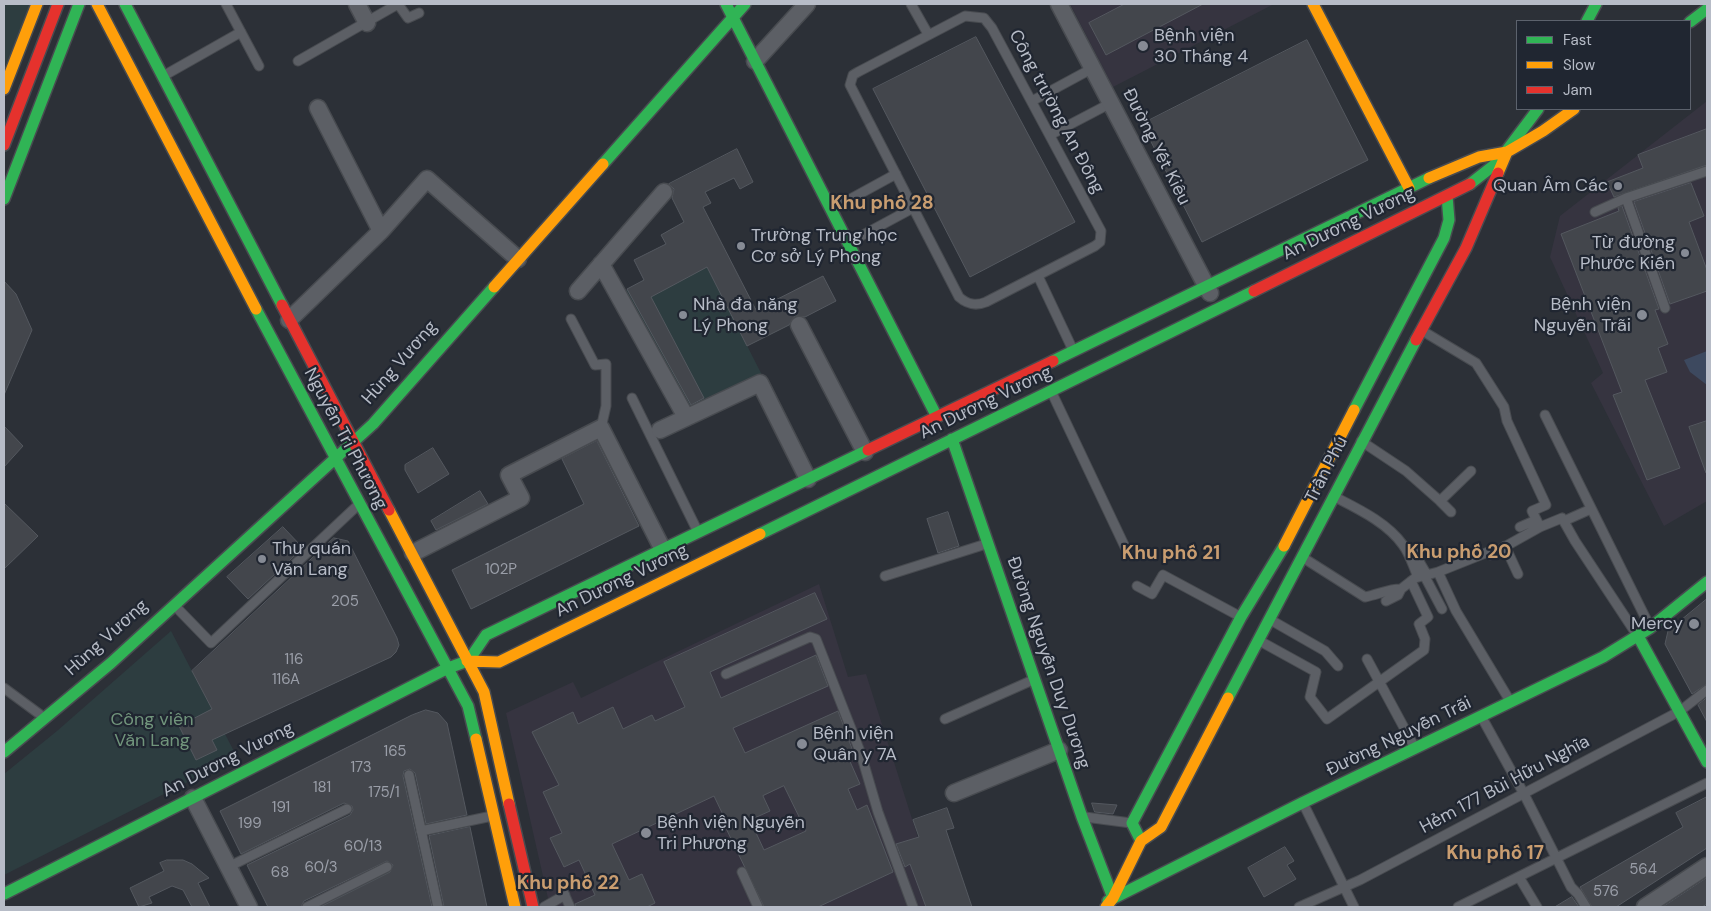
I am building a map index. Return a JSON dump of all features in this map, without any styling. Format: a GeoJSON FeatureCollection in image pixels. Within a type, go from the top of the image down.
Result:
{"type":"FeatureCollection","features":[{"type":"Feature","properties":{"kind":"main road"},"geometry":{"type":"LineString","coordinates":[[4,89],[37,4]]}},
{"type":"Feature","properties":{"kind":"main road"},"geometry":{"type":"LineString","coordinates":[[4,145],[58,4]]}},
{"type":"Feature","properties":{"kind":"main road"},"geometry":{"type":"LineString","coordinates":[[4,199],[78,4]]}},
{"type":"Feature","properties":{"kind":"main road","name":"Nguyễn Tri Phương"},"geometry":{"type":"LineString","coordinates":[[97,4],[335,459],[446,669],[468,706],[515,907]]}},
{"type":"Feature","properties":{"kind":"main road","name":"Nguyễn Tri Phương"},"geometry":{"type":"LineString","coordinates":[[125,4],[289,320],[469,660],[488,707],[533,907]]}},
{"type":"Feature","properties":{"kind":"main road","name":"Đường Nguyễn Duy Dương"},"geometry":{"type":"LineString","coordinates":[[726,4],[944,428],[989,544],[1082,816],[1115,904]]}},
{"type":"Feature","properties":{"kind":"main road","name":"Hùng Vương"},"geometry":{"type":"LineString","coordinates":[[4,752],[111,663],[354,442],[745,4]]}},
{"type":"Feature","properties":{"kind":"main road"},"geometry":{"type":"LineString","coordinates":[[1313,4],[1420,209]]}},
{"type":"Feature","properties":{"kind":"main road"},"geometry":{"type":"LineString","coordinates":[[1588,20],[1596,4]]}},
{"type":"Feature","properties":{"kind":"main road"},"geometry":{"type":"LineString","coordinates":[[1691,21],[1707,9]]}},
{"type":"Feature","properties":{"kind":"main road","name":"Trần Phú"},"geometry":{"type":"LineString","coordinates":[[1115,904],[1141,841],[1161,827],[1361,441],[1474,231],[1507,152],[1537,110]]}},
{"type":"Feature","properties":{"kind":"main road","name":"An Dương Vương"},"geometry":{"type":"LineString","coordinates":[[4,894],[446,669],[469,660],[499,662],[871,464],[1079,362],[1218,308],[1409,188],[1479,157],[1507,152],[1535,136],[1573,110]]}},
{"type":"Feature","properties":{"kind":"main road","name":"An Dương Vương"},"geometry":{"type":"LineString","coordinates":[[469,660],[486,635],[808,479],[871,464],[944,428],[1051,390],[1079,362],[1206,286],[1420,209],[1490,172],[1507,152]]}},
{"type":"Feature","properties":{"kind":"main road","name":"Trần Phú"},"geometry":{"type":"LineString","coordinates":[[1132,823],[1241,617],[1284,545],[1444,238],[1449,220],[1447,196],[1438,174]]}},
{"type":"Feature","properties":{"kind":"main road"},"geometry":{"type":"LineString","coordinates":[[269,331],[289,320]]}},
{"type":"Feature","properties":{"kind":"main road"},"geometry":{"type":"LineString","coordinates":[[1314,486],[1333,496]]}},
{"type":"Feature","properties":{"kind":"main road"},"geometry":{"type":"LineString","coordinates":[[359,504],[378,487]]}},
{"type":"Feature","properties":{"kind":"main road","name":"Đường Nguyễn Trãi"},"geometry":{"type":"LineString","coordinates":[[1096,907],[1115,904],[1302,803],[1603,657],[1650,628],[1707,582]]}},
{"type":"Feature","properties":{"kind":"main road"},"geometry":{"type":"LineString","coordinates":[[1638,636],[1707,762]]}},
{"type":"Feature","properties":{"kind":"main road"},"geometry":{"type":"LineString","coordinates":[[1132,823],[1141,841]]}},
{"type":"Feature","properties":{"kind":"street"},"geometry":{"type":"LineString","coordinates":[[357,4],[367,23]]}},
{"type":"Feature","properties":{"kind":"street"},"geometry":{"type":"LineString","coordinates":[[755,61],[807,4]]}},
{"type":"Feature","properties":{"kind":"street","name":"Đường Yết Kiêu"},"geometry":{"type":"LineString","coordinates":[[1059,4],[1218,308]]}},
{"type":"Feature","properties":{"kind":"street"},"geometry":{"type":"LineString","coordinates":[[318,108],[381,232]]}},
{"type":"Feature","properties":{"kind":"street"},"geometry":{"type":"LineString","coordinates":[[289,320],[381,232],[427,180],[518,259]]}},
{"type":"Feature","properties":{"kind":"street"},"geometry":{"type":"LineString","coordinates":[[578,291],[664,192]]}},
{"type":"Feature","properties":{"kind":"street"},"geometry":{"type":"LineString","coordinates":[[601,264],[686,417]]}},
{"type":"Feature","properties":{"kind":"street"},"geometry":{"type":"LineString","coordinates":[[799,325],[871,464]]}},
{"type":"Feature","properties":{"kind":"street"},"geometry":{"type":"LineString","coordinates":[[660,430],[760,383],[808,479]]}},
{"type":"Feature","properties":{"kind":"street"},"geometry":{"type":"LineString","coordinates":[[413,553],[521,498],[509,475],[601,428],[663,550]]}},
{"type":"Feature","properties":{"kind":"street"},"geometry":{"type":"LineString","coordinates":[[954,794],[1060,750]]}},
{"type":"Feature","properties":{"kind":"street"},"geometry":{"type":"LineString","coordinates":[[193,798],[249,907]]}},
{"type":"Feature","properties":{"kind":"street"},"geometry":{"type":"LineString","coordinates":[[1645,907],[1707,866]]}},
{"type":"Feature","properties":{"kind":"lane"},"geometry":{"type":"LineString","coordinates":[[226,4],[259,66]]}},
{"type":"Feature","properties":{"kind":"lane"},"geometry":{"type":"LineString","coordinates":[[298,61],[398,4],[408,18],[419,13]]}},
{"type":"Feature","properties":{"kind":"lane"},"geometry":{"type":"LineString","coordinates":[[911,4],[928,34]]}},
{"type":"Feature","properties":{"kind":"lane","name":"Công trường An Đông"},"geometry":{"type":"LineString","coordinates":[[966,16],[984,18],[992,28],[1101,231],[1101,237],[1095,246],[981,304],[964,301],[959,297],[852,90],[851,80],[858,72],[928,34],[966,16]]}},
{"type":"Feature","properties":{"kind":"lane"},"geometry":{"type":"LineString","coordinates":[[162,77],[241,32]]}},
{"type":"Feature","properties":{"kind":"lane"},"geometry":{"type":"LineString","coordinates":[[1032,101],[1093,68]]}},
{"type":"Feature","properties":{"kind":"lane"},"geometry":{"type":"LineString","coordinates":[[1050,135],[1111,102]]}},
{"type":"Feature","properties":{"kind":"lane"},"geometry":{"type":"LineString","coordinates":[[1595,212],[1626,198],[1707,171]]}},
{"type":"Feature","properties":{"kind":"lane"},"geometry":{"type":"LineString","coordinates":[[831,210],[896,174]]}},
{"type":"Feature","properties":{"kind":"lane"},"geometry":{"type":"LineString","coordinates":[[1626,198],[1665,308]]}},
{"type":"Feature","properties":{"kind":"lane"},"geometry":{"type":"LineString","coordinates":[[848,244],[913,208]]}},
{"type":"Feature","properties":{"kind":"lane"},"geometry":{"type":"LineString","coordinates":[[1038,276],[1079,362]]}},
{"type":"Feature","properties":{"kind":"lane"},"geometry":{"type":"LineString","coordinates":[[571,319],[595,365],[606,364],[606,406],[601,428]]}},
{"type":"Feature","properties":{"kind":"lane"},"geometry":{"type":"LineString","coordinates":[[1421,330],[1476,364],[1504,407],[1507,421],[1546,505],[1532,511],[1538,524]]}},
{"type":"Feature","properties":{"kind":"lane"},"geometry":{"type":"LineString","coordinates":[[1051,390],[1125,547]]}},
{"type":"Feature","properties":{"kind":"lane"},"geometry":{"type":"LineString","coordinates":[[632,398],[698,532]]}},
{"type":"Feature","properties":{"kind":"lane"},"geometry":{"type":"LineString","coordinates":[[1545,415],[1650,628]]}},
{"type":"Feature","properties":{"kind":"lane"},"geometry":{"type":"LineString","coordinates":[[1361,441],[1406,470],[1452,512]]}},
{"type":"Feature","properties":{"kind":"lane"},"geometry":{"type":"LineString","coordinates":[[1440,501],[1470,471]]}},
{"type":"Feature","properties":{"kind":"lane"},"geometry":{"type":"LineString","coordinates":[[1333,496],[1366,513],[1403,544],[1420,577],[1442,609]]}},
{"type":"Feature","properties":{"kind":"lane"},"geometry":{"type":"LineString","coordinates":[[174,605],[211,644],[359,504]]}},
{"type":"Feature","properties":{"kind":"lane"},"geometry":{"type":"LineString","coordinates":[[1520,527],[1563,520],[1591,509]]}},
{"type":"Feature","properties":{"kind":"lane"},"geometry":{"type":"LineString","coordinates":[[1563,520],[1638,636]]}},
{"type":"Feature","properties":{"kind":"lane"},"geometry":{"type":"LineString","coordinates":[[1386,602],[1398,595],[1401,589],[1420,577],[1438,572],[1488,552],[1490,555],[1538,524]]}},
{"type":"Feature","properties":{"kind":"lane"},"geometry":{"type":"LineString","coordinates":[[885,576],[989,544]]}},
{"type":"Feature","properties":{"kind":"lane"},"geometry":{"type":"LineString","coordinates":[[1505,546],[1518,574]]}},
{"type":"Feature","properties":{"kind":"lane"},"geometry":{"type":"LineString","coordinates":[[1258,640],[1316,672],[1310,697],[1327,719],[1424,650],[1425,640],[1419,624],[1428,617],[1413,551]]}},
{"type":"Feature","properties":{"kind":"lane"},"geometry":{"type":"LineString","coordinates":[[1302,556],[1365,597],[1387,592],[1394,588],[1401,589]]}},
{"type":"Feature","properties":{"kind":"lane"},"geometry":{"type":"LineString","coordinates":[[1438,572],[1456,611],[1510,702]]}},
{"type":"Feature","properties":{"kind":"lane"},"geometry":{"type":"LineString","coordinates":[[1137,586],[1152,594],[1163,575],[1241,617]]}},
{"type":"Feature","properties":{"kind":"lane"},"geometry":{"type":"LineString","coordinates":[[1268,619],[1325,651],[1338,666]]}},
{"type":"Feature","properties":{"kind":"lane"},"geometry":{"type":"LineString","coordinates":[[726,674],[810,637],[816,640],[861,754],[878,812],[913,907]]}},
{"type":"Feature","properties":{"kind":"lane"},"geometry":{"type":"LineString","coordinates":[[1367,659],[1415,748]]}},
{"type":"Feature","properties":{"kind":"lane"},"geometry":{"type":"LineString","coordinates":[[945,719],[1035,678]]}},
{"type":"Feature","properties":{"kind":"lane"},"geometry":{"type":"LineString","coordinates":[[4,688],[45,719]]}},
{"type":"Feature","properties":{"kind":"lane","name":"Hẻm 177 Bùi Hữu Nghĩa"},"geometry":{"type":"LineString","coordinates":[[1299,907],[1524,794],[1680,711],[1707,690]]}},
{"type":"Feature","properties":{"kind":"lane"},"geometry":{"type":"LineString","coordinates":[[1481,716],[1524,794],[1571,888],[1578,894],[1586,907]]}},
{"type":"Feature","properties":{"kind":"lane"},"geometry":{"type":"LineString","coordinates":[[409,775],[438,907]]}},
{"type":"Feature","properties":{"kind":"lane"},"geometry":{"type":"LineString","coordinates":[[1458,907],[1707,783]]}},
{"type":"Feature","properties":{"kind":"lane"},"geometry":{"type":"LineString","coordinates":[[1302,803],[1354,907]]}},
{"type":"Feature","properties":{"kind":"lane"},"geometry":{"type":"LineString","coordinates":[[228,867],[347,809]]}},
{"type":"Feature","properties":{"kind":"lane"},"geometry":{"type":"LineString","coordinates":[[421,831],[494,815]]}},
{"type":"Feature","properties":{"kind":"lane"},"geometry":{"type":"LineString","coordinates":[[1082,816],[1132,823]]}},
{"type":"Feature","properties":{"kind":"lane"},"geometry":{"type":"LineString","coordinates":[[307,907],[387,867]]}},
{"type":"Feature","properties":{"kind":"lane"},"geometry":{"type":"LineString","coordinates":[[742,872],[758,907]]}},
{"type":"Feature","properties":{"kind":"lane"},"geometry":{"type":"LineString","coordinates":[[1519,876],[1537,907]]}},
{"type":"Feature","properties":{"kind":"lane"},"geometry":{"type":"LineString","coordinates":[[544,907],[564,892],[570,907]]}},
{"type":"Feature","properties":{"kind":"shaded area","name":"Bệnh viện 30 Tháng 4"},"geometry":{"type":"Polygon","coordinates":[[[1070,4],[1274,4],[1113,87],[1070,4]]]}},
{"type":"Feature","properties":{"kind":"shaded area","name":"Bệnh viện Nguyễn Trãi"},"geometry":{"type":"Polygon","coordinates":[[[1707,101],[1707,501],[1664,526],[1591,383],[1603,373],[1550,257],[1560,216],[1707,101]]]}},
{"type":"Feature","properties":{"kind":"shaded area"},"geometry":{"type":"Polygon","coordinates":[[[819,584],[848,677],[866,674],[940,907],[550,907],[506,713],[573,682],[581,698],[819,584]]]}},
{"type":"Feature","properties":{"kind":"green space"},"geometry":{"type":"Polygon","coordinates":[[[4,4],[32,4],[4,69],[4,4]]]}},
{"type":"Feature","properties":{"kind":"green space","name":"Nhà đa năng Lý Phong"},"geometry":{"type":"Polygon","coordinates":[[[684,222],[763,377],[688,411],[623,292],[644,280],[634,260],[666,244],[661,235],[684,222]]]}},
{"type":"Feature","properties":{"kind":"green space","name":"Công viên Văn Lang"},"geometry":{"type":"Polygon","coordinates":[[[171,631],[237,757],[4,875],[4,774],[57,731],[171,631]]]}},
{"type":"Feature","properties":{"kind":"water"},"geometry":{"type":"Polygon","coordinates":[[[1707,351],[1707,385],[1690,372],[1684,360],[1707,351]]]}},
{"type":"Feature","properties":{"kind":"building"},"geometry":{"type":"Polygon","coordinates":[[[1125,4],[1203,4],[1106,55],[1089,23],[1125,4]]]}},
{"type":"Feature","properties":{"kind":"building"},"geometry":{"type":"Polygon","coordinates":[[[976,37],[1075,222],[970,277],[873,89],[976,37]]]}},
{"type":"Feature","properties":{"kind":"building"},"geometry":{"type":"Polygon","coordinates":[[[1307,40],[1368,160],[1202,242],[1142,124],[1307,40]]]}},
{"type":"Feature","properties":{"kind":"building"},"geometry":{"type":"Polygon","coordinates":[[[1707,129],[1707,165],[1614,197],[1607,182],[1643,168],[1638,155],[1707,129]]]}},
{"type":"Feature","properties":{"kind":"building"},"geometry":{"type":"Polygon","coordinates":[[[737,149],[753,182],[740,189],[734,178],[705,192],[711,203],[703,207],[756,310],[823,276],[836,301],[805,317],[795,316],[789,325],[747,346],[707,267],[651,297],[704,398],[691,405],[627,289],[644,280],[634,260],[666,244],[661,235],[684,222],[672,198],[674,189],[669,184],[737,149]]]}},
{"type":"Feature","properties":{"kind":"building"},"geometry":{"type":"Polygon","coordinates":[[[1691,183],[1704,216],[1689,222],[1707,270],[1707,291],[1670,304],[1634,202],[1691,183]]]}},
{"type":"Feature","properties":{"kind":"building"},"geometry":{"type":"Polygon","coordinates":[[[1622,206],[1659,309],[1655,310],[1668,344],[1658,348],[1667,372],[1645,380],[1680,468],[1647,480],[1613,395],[1622,392],[1561,234],[1619,211],[1618,208],[1622,206]]]}},
{"type":"Feature","properties":{"kind":"building"},"geometry":{"type":"Polygon","coordinates":[[[4,281],[16,294],[32,330],[4,395],[4,281]]]}},
{"type":"Feature","properties":{"kind":"building"},"geometry":{"type":"Polygon","coordinates":[[[1707,421],[1707,472],[1706,473],[1689,427],[1707,421]]]}},
{"type":"Feature","properties":{"kind":"building"},"geometry":{"type":"Polygon","coordinates":[[[4,426],[23,446],[4,467],[4,426]]]}},
{"type":"Feature","properties":{"kind":"building"},"geometry":{"type":"Polygon","coordinates":[[[597,441],[639,526],[471,609],[452,570],[584,504],[562,459],[597,441]]]}},
{"type":"Feature","properties":{"kind":"building"},"geometry":{"type":"Polygon","coordinates":[[[433,448],[449,474],[418,493],[405,470],[405,465],[433,448]]]}},
{"type":"Feature","properties":{"kind":"building"},"geometry":{"type":"Polygon","coordinates":[[[480,491],[488,504],[436,530],[431,521],[480,491]]]}},
{"type":"Feature","properties":{"kind":"building"},"geometry":{"type":"Polygon","coordinates":[[[4,503],[38,536],[4,569],[4,503]]]}},
{"type":"Feature","properties":{"kind":"building"},"geometry":{"type":"Polygon","coordinates":[[[948,512],[959,546],[938,553],[927,519],[948,512]]]}},
{"type":"Feature","properties":{"kind":"building","name":"Thư quán Văn Lang"},"geometry":{"type":"Polygon","coordinates":[[[283,527],[303,548],[248,599],[227,577],[283,527]]]}},
{"type":"Feature","properties":{"kind":"building"},"geometry":{"type":"Polygon","coordinates":[[[334,538],[348,541],[397,638],[399,645],[396,652],[391,657],[212,740],[217,750],[196,760],[179,726],[212,709],[192,671],[334,538]]]}},
{"type":"Feature","properties":{"kind":"building"},"geometry":{"type":"Polygon","coordinates":[[[815,593],[827,619],[710,672],[721,698],[816,655],[828,686],[733,728],[745,753],[838,711],[854,754],[848,757],[860,784],[848,789],[857,810],[867,805],[893,872],[818,907],[764,907],[721,818],[724,817],[714,796],[612,844],[629,880],[642,874],[655,903],[647,907],[576,907],[575,904],[595,895],[579,860],[564,867],[550,838],[562,833],[543,792],[559,785],[532,732],[573,712],[578,724],[613,707],[623,729],[652,715],[655,721],[685,707],[664,662],[815,593]],[[784,786],[763,796],[770,811],[750,820],[764,850],[806,831],[784,786]]]}},
{"type":"Feature","properties":{"kind":"building"},"geometry":{"type":"Polygon","coordinates":[[[1707,599],[1707,684],[1692,694],[1665,644],[1668,631],[1707,599]]]}},
{"type":"Feature","properties":{"kind":"building"},"geometry":{"type":"Polygon","coordinates":[[[1707,698],[1707,722],[1698,705],[1707,698]]]}},
{"type":"Feature","properties":{"kind":"building"},"geometry":{"type":"Polygon","coordinates":[[[426,710],[438,713],[447,723],[467,815],[426,824],[415,773],[410,769],[404,771],[403,776],[432,907],[320,907],[390,872],[393,865],[387,861],[304,901],[301,907],[268,907],[247,865],[350,815],[353,810],[352,806],[344,803],[241,854],[220,811],[412,715],[426,710]]]}},
{"type":"Feature","properties":{"kind":"building"},"geometry":{"type":"Polygon","coordinates":[[[1707,797],[1707,848],[1616,907],[1592,907],[1580,887],[1683,827],[1676,813],[1707,797]]]}},
{"type":"Feature","properties":{"kind":"building"},"geometry":{"type":"Polygon","coordinates":[[[1092,803],[1117,805],[1113,814],[1095,812],[1092,803]]]}},
{"type":"Feature","properties":{"kind":"building"},"geometry":{"type":"Polygon","coordinates":[[[947,808],[954,828],[946,830],[972,907],[926,907],[910,864],[905,867],[896,844],[919,837],[913,820],[947,808]]]}},
{"type":"Feature","properties":{"kind":"building"},"geometry":{"type":"Polygon","coordinates":[[[470,827],[487,907],[444,907],[429,836],[470,827]]]}},
{"type":"Feature","properties":{"kind":"building"},"geometry":{"type":"Polygon","coordinates":[[[1285,847],[1294,861],[1287,865],[1296,879],[1264,897],[1248,868],[1285,847]]]}},
{"type":"Feature","properties":{"kind":"building"},"geometry":{"type":"Polygon","coordinates":[[[167,860],[183,860],[192,864],[209,878],[198,883],[210,907],[192,907],[183,890],[172,886],[149,897],[152,903],[139,907],[130,888],[164,871],[160,863],[167,860]]]}},
{"type":"Feature","properties":{"kind":"building"},"geometry":{"type":"Polygon","coordinates":[[[1707,878],[1707,904],[1702,907],[1663,907],[1707,878]]]}},
{"type":"Feature","properties":{"kind":"building"},"geometry":{"type":"Polygon","coordinates":[[[1572,897],[1579,907],[1555,907],[1572,897]]]}},
{"type":"Feature","properties":{"kind":"traffic: fast"},"geometry":{"type":"LineString","coordinates":[[4,199],[79,4]]}},
{"type":"Feature","properties":{"kind":"traffic: fast"},"geometry":{"type":"LineString","coordinates":[[125,4],[282,305]]}},
{"type":"Feature","properties":{"kind":"traffic: fast"},"geometry":{"type":"LineString","coordinates":[[726,4],[937,417]]}},
{"type":"Feature","properties":{"kind":"traffic: fast"},"geometry":{"type":"LineString","coordinates":[[603,164],[745,4]]}},
{"type":"Feature","properties":{"kind":"traffic: fast"},"geometry":{"type":"LineString","coordinates":[[1588,20],[1596,4]]}},
{"type":"Feature","properties":{"kind":"traffic: fast"},"geometry":{"type":"LineString","coordinates":[[1691,21],[1707,9]]}},
{"type":"Feature","properties":{"kind":"traffic: fast"},"geometry":{"type":"LineString","coordinates":[[1470,184],[1498,162],[1537,110]]}},
{"type":"Feature","properties":{"kind":"traffic: fast"},"geometry":{"type":"LineString","coordinates":[[1053,361],[1429,178]]}},
{"type":"Feature","properties":{"kind":"traffic: fast"},"geometry":{"type":"LineString","coordinates":[[1354,410],[1444,238],[1449,220],[1447,196]]}},
{"type":"Feature","properties":{"kind":"traffic: fast"},"geometry":{"type":"LineString","coordinates":[[4,752],[111,663],[373,424],[494,287]]}},
{"type":"Feature","properties":{"kind":"traffic: fast"},"geometry":{"type":"LineString","coordinates":[[760,534],[1254,291]]}},
{"type":"Feature","properties":{"kind":"traffic: fast"},"geometry":{"type":"LineString","coordinates":[[256,309],[468,706],[476,739]]}},
{"type":"Feature","properties":{"kind":"traffic: fast"},"geometry":{"type":"LineString","coordinates":[[1228,698],[1416,340]]}},
{"type":"Feature","properties":{"kind":"traffic: fast"},"geometry":{"type":"LineString","coordinates":[[952,439],[1082,817],[1113,898]]}},
{"type":"Feature","properties":{"kind":"traffic: fast"},"geometry":{"type":"LineString","coordinates":[[469,660],[486,635],[868,450]]}},
{"type":"Feature","properties":{"kind":"traffic: fast"},"geometry":{"type":"LineString","coordinates":[[1141,841],[1132,823],[1241,617],[1284,546]]}},
{"type":"Feature","properties":{"kind":"traffic: fast"},"geometry":{"type":"LineString","coordinates":[[1108,901],[1302,803],[1603,657],[1650,628],[1707,582]]}},
{"type":"Feature","properties":{"kind":"traffic: fast"},"geometry":{"type":"LineString","coordinates":[[1638,636],[1707,762]]}},
{"type":"Feature","properties":{"kind":"traffic: fast"},"geometry":{"type":"LineString","coordinates":[[4,894],[446,669],[467,661]]}},
{"type":"Feature","properties":{"kind":"traffic: slow"},"geometry":{"type":"LineString","coordinates":[[4,89],[37,4]]}},
{"type":"Feature","properties":{"kind":"traffic: slow"},"geometry":{"type":"LineString","coordinates":[[97,4],[256,309]]}},
{"type":"Feature","properties":{"kind":"traffic: slow"},"geometry":{"type":"LineString","coordinates":[[1313,4],[1409,188]]}},
{"type":"Feature","properties":{"kind":"traffic: slow"},"geometry":{"type":"LineString","coordinates":[[1498,173],[1507,152],[1543,131],[1573,110]]}},
{"type":"Feature","properties":{"kind":"traffic: slow"},"geometry":{"type":"LineString","coordinates":[[1429,178],[1479,157],[1507,152]]}},
{"type":"Feature","properties":{"kind":"traffic: slow"},"geometry":{"type":"LineString","coordinates":[[494,287],[603,164]]}},
{"type":"Feature","properties":{"kind":"traffic: slow"},"geometry":{"type":"LineString","coordinates":[[1284,546],[1354,410]]}},
{"type":"Feature","properties":{"kind":"traffic: slow"},"geometry":{"type":"LineString","coordinates":[[389,510],[484,692],[509,804]]}},
{"type":"Feature","properties":{"kind":"traffic: slow"},"geometry":{"type":"LineString","coordinates":[[467,661],[499,662],[760,534]]}},
{"type":"Feature","properties":{"kind":"traffic: slow"},"geometry":{"type":"LineString","coordinates":[[1106,907],[1113,898],[1141,841],[1161,827],[1228,698]]}},
{"type":"Feature","properties":{"kind":"traffic: slow"},"geometry":{"type":"LineString","coordinates":[[476,739],[515,907]]}},
{"type":"Feature","properties":{"kind":"traffic: jam"},"geometry":{"type":"LineString","coordinates":[[4,145],[58,4]]}},
{"type":"Feature","properties":{"kind":"traffic: jam"},"geometry":{"type":"LineString","coordinates":[[1416,340],[1466,248],[1498,173]]}},
{"type":"Feature","properties":{"kind":"traffic: jam"},"geometry":{"type":"LineString","coordinates":[[1254,291],[1470,184]]}},
{"type":"Feature","properties":{"kind":"traffic: jam"},"geometry":{"type":"LineString","coordinates":[[282,305],[389,510]]}},
{"type":"Feature","properties":{"kind":"traffic: jam"},"geometry":{"type":"LineString","coordinates":[[868,450],[1053,361]]}},
{"type":"Feature","properties":{"kind":"traffic: jam"},"geometry":{"type":"LineString","coordinates":[[509,804],[533,907]]}},
{"type":"Feature","properties":{"kind":"place","name":"Bệnh viện 30 Tháng 4"},"geometry":{"type":"Point","coordinates":[1143,46]}},
{"type":"Feature","properties":{"kind":"place","name":"Quan Âm Các"},"geometry":{"type":"Point","coordinates":[1618,186]}},
{"type":"Feature","properties":{"kind":"place","name":"Trường Trung học Cơ sở Lý Phong"},"geometry":{"type":"Point","coordinates":[741,246]}},
{"type":"Feature","properties":{"kind":"place","name":"Từ đường Phước Kiến"},"geometry":{"type":"Point","coordinates":[1685,253]}},
{"type":"Feature","properties":{"kind":"place","name":"Nhà đa năng Lý Phong"},"geometry":{"type":"Point","coordinates":[683,315]}},
{"type":"Feature","properties":{"kind":"place","name":"Bệnh viện Nguyễn Trãi"},"geometry":{"type":"Point","coordinates":[1642,315]}},
{"type":"Feature","properties":{"kind":"place","name":"Thư quán Văn Lang"},"geometry":{"type":"Point","coordinates":[262,559]}},
{"type":"Feature","properties":{"kind":"place","name":"Mercy"},"geometry":{"type":"Point","coordinates":[1694,624]}},
{"type":"Feature","properties":{"kind":"place","name":"Bệnh viện Quân y 7A"},"geometry":{"type":"Point","coordinates":[802,744]}},
{"type":"Feature","properties":{"kind":"place","name":"Bệnh viện Nguyễn Tri Phương"},"geometry":{"type":"Point","coordinates":[646,833]}},
{"type":"Feature","properties":{"kind":"district","name":"Khu phố 28"},"geometry":{"type":"Point","coordinates":[882,204]}},
{"type":"Feature","properties":{"kind":"district","name":"Khu phố 20"},"geometry":{"type":"Point","coordinates":[1459,553]}},
{"type":"Feature","properties":{"kind":"district","name":"Khu phố 21"},"geometry":{"type":"Point","coordinates":[1171,554]}},
{"type":"Feature","properties":{"kind":"district","name":"Khu phố 17"},"geometry":{"type":"Point","coordinates":[1495,854]}},
{"type":"Feature","properties":{"kind":"district","name":"Khu phố 22"},"geometry":{"type":"Point","coordinates":[568,884]}}]}
